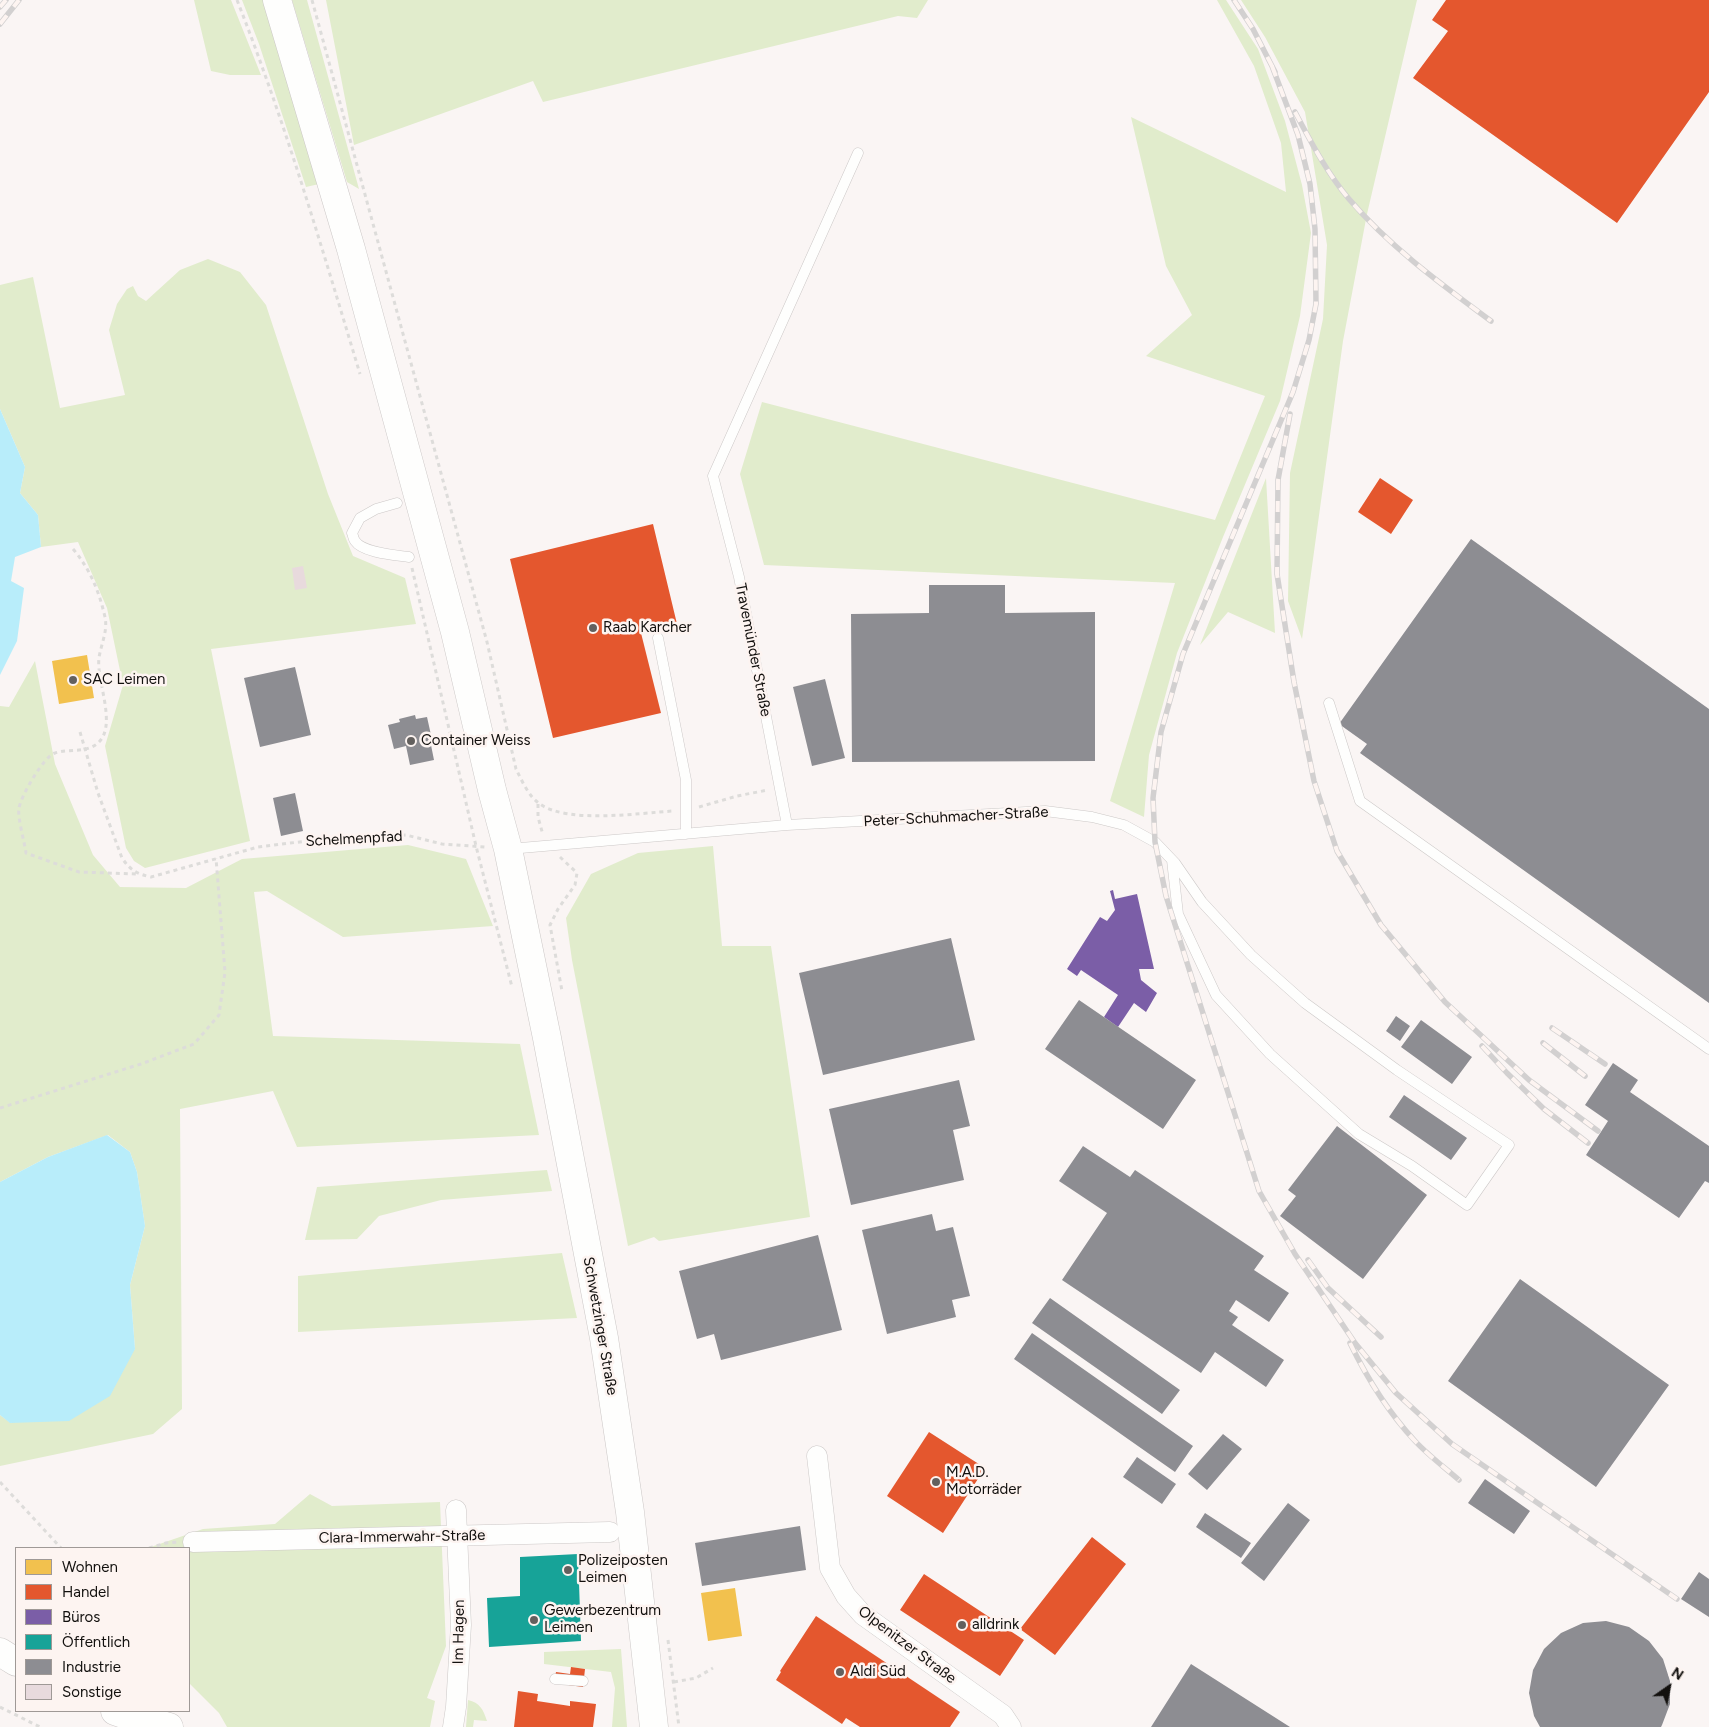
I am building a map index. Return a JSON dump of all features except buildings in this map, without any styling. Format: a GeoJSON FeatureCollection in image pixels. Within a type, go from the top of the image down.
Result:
{"type":"FeatureCollection","features":[{"type":"Feature","properties":{"kind":"main road","name":"Schwetzinger Straße"},"geometry":{"type":"LineString","coordinates":[[277,0],[356,268],[452,623],[508,849],[547,1038],[604,1338],[630,1512],[654,1727]]}},
{"type":"Feature","properties":{"kind":"main road"},"geometry":{"type":"LineString","coordinates":[[0,1652],[15,1661]]}},
{"type":"Feature","properties":{"kind":"main road"},"geometry":{"type":"LineString","coordinates":[[118,1712],[169,1727]]}},
{"type":"Feature","properties":{"kind":"street","name":"Olpenitzer Straße"},"geometry":{"type":"LineString","coordinates":[[817,1456],[830,1568],[846,1596],[863,1615],[1003,1715],[1011,1727]]}},
{"type":"Feature","properties":{"kind":"street","name":"Im Hagen"},"geometry":{"type":"LineString","coordinates":[[453,1727],[461,1626],[456,1510]]}},
{"type":"Feature","properties":{"kind":"street","name":"Clara-Immerwahr-Straße"},"geometry":{"type":"LineString","coordinates":[[193,1542],[610,1532]]}},
{"type":"Feature","properties":{"kind":"lane","name":"Travemünder Straße"},"geometry":{"type":"LineString","coordinates":[[787,825],[739,577],[713,476],[858,152]]}},
{"type":"Feature","properties":{"kind":"lane"},"geometry":{"type":"LineString","coordinates":[[397,503],[376,509],[360,518],[352,533],[355,541],[364,548],[409,557]]}},
{"type":"Feature","properties":{"kind":"lane"},"geometry":{"type":"LineString","coordinates":[[658,638],[686,780],[686,834]]}},
{"type":"Feature","properties":{"kind":"lane"},"geometry":{"type":"LineString","coordinates":[[1329,703],[1360,801],[1709,1049]]}},
{"type":"Feature","properties":{"kind":"lane","name":"Peter-Schuhmacher-Straße"},"geometry":{"type":"LineString","coordinates":[[508,849],[787,825],[1045,811],[1092,817],[1124,825],[1155,842],[1172,860],[1202,902],[1251,955],[1305,1003],[1397,1070],[1509,1145],[1467,1205],[1412,1166],[1359,1134],[1270,1054],[1216,996],[1178,914],[1172,860]]}},
{"type":"Feature","properties":{"kind":"lane"},"geometry":{"type":"LineString","coordinates":[[555,1679],[583,1682]]}},
{"type":"Feature","properties":{"kind":"path"},"geometry":{"type":"LineString","coordinates":[[237,0],[255,45],[307,203],[362,380]]}},
{"type":"Feature","properties":{"kind":"path"},"geometry":{"type":"LineString","coordinates":[[312,0],[488,642],[519,775],[530,794],[538,804],[551,811],[569,815],[599,816],[687,810],[737,796],[779,788]]}},
{"type":"Feature","properties":{"kind":"path"},"geometry":{"type":"LineString","coordinates":[[73,548],[86,564],[96,586],[105,619],[104,640],[99,659],[106,730],[99,743],[85,750]]}},
{"type":"Feature","properties":{"kind":"path"},"geometry":{"type":"LineString","coordinates":[[409,557],[476,846],[512,988]]}},
{"type":"Feature","properties":{"kind":"path"},"geometry":{"type":"LineString","coordinates":[[80,732],[98,793],[122,858],[128,867],[137,874]]}},
{"type":"Feature","properties":{"kind":"path","name":"Schelmenpfad"},"geometry":{"type":"LineString","coordinates":[[85,750],[54,753],[38,769],[18,809],[26,853],[78,872],[137,874],[151,877],[258,847],[332,838],[406,835],[442,844],[508,849]]}},
{"type":"Feature","properties":{"kind":"path"},"geometry":{"type":"LineString","coordinates":[[0,1108],[141,1064],[194,1044],[219,1015],[225,972],[216,858]]}},
{"type":"Feature","properties":{"kind":"path"},"geometry":{"type":"LineString","coordinates":[[0,1482],[60,1547]]}},
{"type":"Feature","properties":{"kind":"path"},"geometry":{"type":"LineString","coordinates":[[152,1547],[166,1542],[193,1542]]}},
{"type":"Feature","properties":{"kind":"path"},"geometry":{"type":"LineString","coordinates":[[674,1682],[696,1678],[713,1668]]}},
{"type":"Feature","properties":{"kind":"path"},"geometry":{"type":"LineString","coordinates":[[0,1707],[40,1727]]}},
{"type":"Feature","properties":{"kind":"green space"},"geometry":{"type":"Polygon","coordinates":[[[194,0],[231,0],[261,75],[230,75],[211,71],[194,0]]]}},
{"type":"Feature","properties":{"kind":"green space"},"geometry":{"type":"Polygon","coordinates":[[[242,0],[264,0],[319,184],[306,187],[259,44],[242,0]]]}},
{"type":"Feature","properties":{"kind":"green space"},"geometry":{"type":"Polygon","coordinates":[[[292,0],[307,0],[359,189],[347,182],[292,0]]]}},
{"type":"Feature","properties":{"kind":"green space"},"geometry":{"type":"Polygon","coordinates":[[[326,0],[928,0],[917,18],[898,16],[543,102],[533,81],[354,145],[326,0]]]}},
{"type":"Feature","properties":{"kind":"green space"},"geometry":{"type":"Polygon","coordinates":[[[1217,0],[1226,0],[1258,49],[1285,121],[1302,185],[1311,233],[1300,316],[1280,401],[1177,653],[1149,755],[1144,817],[1110,801],[1175,583],[764,565],[740,474],[762,402],[1215,520],[1265,396],[1146,356],[1192,315],[1166,266],[1131,117],[1286,192],[1281,143],[1254,66],[1217,0]]]}},
{"type":"Feature","properties":{"kind":"green space"},"geometry":{"type":"Polygon","coordinates":[[[1241,0],[1417,0],[1367,214],[1343,341],[1302,639],[1288,601],[1290,473],[1323,319],[1327,245],[1305,112],[1265,37],[1241,0]]]}},
{"type":"Feature","properties":{"kind":"green space"},"geometry":{"type":"Polygon","coordinates":[[[208,259],[240,272],[266,305],[328,494],[353,556],[405,578],[416,624],[211,649],[250,841],[145,868],[134,861],[126,848],[105,746],[123,685],[107,608],[78,542],[41,547],[38,515],[20,493],[25,467],[0,409],[0,285],[33,277],[60,408],[125,395],[109,330],[117,304],[127,289],[133,286],[138,296],[146,301],[180,270],[208,259]]]}},
{"type":"Feature","properties":{"kind":"green space"},"geometry":{"type":"Polygon","coordinates":[[[1266,478],[1275,633],[1228,612],[1200,645],[1266,478]]]}},
{"type":"Feature","properties":{"kind":"green space"},"geometry":{"type":"Polygon","coordinates":[[[35,661],[55,764],[93,855],[120,887],[186,888],[242,859],[408,845],[466,859],[493,926],[343,937],[267,891],[254,892],[273,1036],[520,1044],[539,1135],[297,1147],[273,1091],[180,1109],[182,1409],[153,1434],[0,1466],[0,1415],[11,1423],[135,1349],[130,1285],[145,1226],[137,1172],[130,1152],[108,1135],[48,1157],[0,1182],[0,706],[9,707],[35,661]]]}},
{"type":"Feature","properties":{"kind":"green space"},"geometry":{"type":"Polygon","coordinates":[[[713,846],[722,946],[771,946],[810,1217],[659,1241],[654,1237],[628,1246],[572,960],[566,918],[591,874],[638,853],[713,846]]]}},
{"type":"Feature","properties":{"kind":"green space"},"geometry":{"type":"Polygon","coordinates":[[[547,1170],[552,1191],[441,1200],[379,1216],[357,1239],[305,1240],[317,1187],[547,1170]]]}},
{"type":"Feature","properties":{"kind":"green space"},"geometry":{"type":"Polygon","coordinates":[[[562,1253],[577,1318],[298,1332],[298,1276],[562,1253]]]}},
{"type":"Feature","properties":{"kind":"green space"},"geometry":{"type":"Polygon","coordinates":[[[310,1494],[332,1506],[440,1502],[446,1646],[427,1698],[435,1701],[430,1727],[227,1727],[219,1713],[190,1684],[190,1547],[151,1547],[203,1529],[275,1524],[310,1494]]]}},
{"type":"Feature","properties":{"kind":"green space"},"geometry":{"type":"Polygon","coordinates":[[[621,1649],[627,1727],[612,1727],[615,1688],[611,1672],[544,1664],[544,1652],[621,1649]]]}},
{"type":"Feature","properties":{"kind":"green space"},"geometry":{"type":"Polygon","coordinates":[[[468,1700],[480,1707],[487,1721],[474,1720],[473,1727],[466,1727],[468,1700]]]}},
{"type":"Feature","properties":{"kind":"water"},"geometry":{"type":"Polygon","coordinates":[[[0,409],[25,467],[20,493],[38,515],[41,547],[15,557],[11,581],[24,588],[17,641],[0,675],[0,409]]]}},
{"type":"Feature","properties":{"kind":"water"},"geometry":{"type":"Polygon","coordinates":[[[107,1135],[130,1152],[137,1172],[145,1226],[130,1285],[135,1349],[110,1396],[69,1421],[10,1423],[0,1415],[0,1182],[48,1157],[107,1135]]]}},
{"type":"Feature","properties":{"kind":"railway"},"geometry":{"type":"LineString","coordinates":[[0,7],[6,0]]}},
{"type":"Feature","properties":{"kind":"railway"},"geometry":{"type":"LineString","coordinates":[[0,24],[19,0]]}},
{"type":"Feature","properties":{"kind":"railway"},"geometry":{"type":"LineString","coordinates":[[1234,0],[1253,29],[1275,72]]}},
{"type":"Feature","properties":{"kind":"railway"},"geometry":{"type":"LineString","coordinates":[[1272,66],[1298,135],[1310,184],[1315,229],[1316,304],[1309,340],[1293,392],[1183,654],[1161,732],[1153,798],[1155,842],[1166,896],[1259,1191],[1295,1254],[1355,1343],[1396,1393],[1452,1444],[1677,1599]]}},
{"type":"Feature","properties":{"kind":"railway"},"geometry":{"type":"LineString","coordinates":[[1295,112],[1334,179],[1365,217],[1417,264],[1491,321]]}},
{"type":"Feature","properties":{"kind":"railway"},"geometry":{"type":"LineString","coordinates":[[1290,414],[1278,480],[1277,574],[1294,682],[1314,781],[1337,851],[1381,925],[1445,1002],[1529,1080],[1598,1131]]}},
{"type":"Feature","properties":{"kind":"railway"},"geometry":{"type":"LineString","coordinates":[[1552,1028],[1605,1064]]}},
{"type":"Feature","properties":{"kind":"railway"},"geometry":{"type":"LineString","coordinates":[[1543,1043],[1585,1076]]}},
{"type":"Feature","properties":{"kind":"railway"},"geometry":{"type":"LineString","coordinates":[[1482,1046],[1544,1109],[1588,1143]]}},
{"type":"Feature","properties":{"kind":"railway"},"geometry":{"type":"LineString","coordinates":[[1308,1260],[1328,1288],[1381,1337]]}},
{"type":"Feature","properties":{"kind":"railway"},"geometry":{"type":"LineString","coordinates":[[1350,1343],[1371,1382],[1405,1430],[1420,1446],[1459,1480]]}},
{"type":"Feature","properties":{"kind":"place","name":"Raab Karcher"},"geometry":{"type":"Point","coordinates":[593,628]}},
{"type":"Feature","properties":{"kind":"place","name":"SAC Leimen"},"geometry":{"type":"Point","coordinates":[73,680]}},
{"type":"Feature","properties":{"kind":"place","name":"Container Weiss"},"geometry":{"type":"Point","coordinates":[411,741]}},
{"type":"Feature","properties":{"kind":"place","name":"M.A.D. Motorräder"},"geometry":{"type":"Point","coordinates":[936,1482]}},
{"type":"Feature","properties":{"kind":"place","name":"Polizeiposten Leimen"},"geometry":{"type":"Point","coordinates":[568,1570]}},
{"type":"Feature","properties":{"kind":"place","name":"Gewerbezentrum Leimen"},"geometry":{"type":"Point","coordinates":[534,1620]}},
{"type":"Feature","properties":{"kind":"place","name":"alldrink"},"geometry":{"type":"Point","coordinates":[962,1625]}},
{"type":"Feature","properties":{"kind":"place","name":"Aldi Süd"},"geometry":{"type":"Point","coordinates":[840,1672]}}]}
